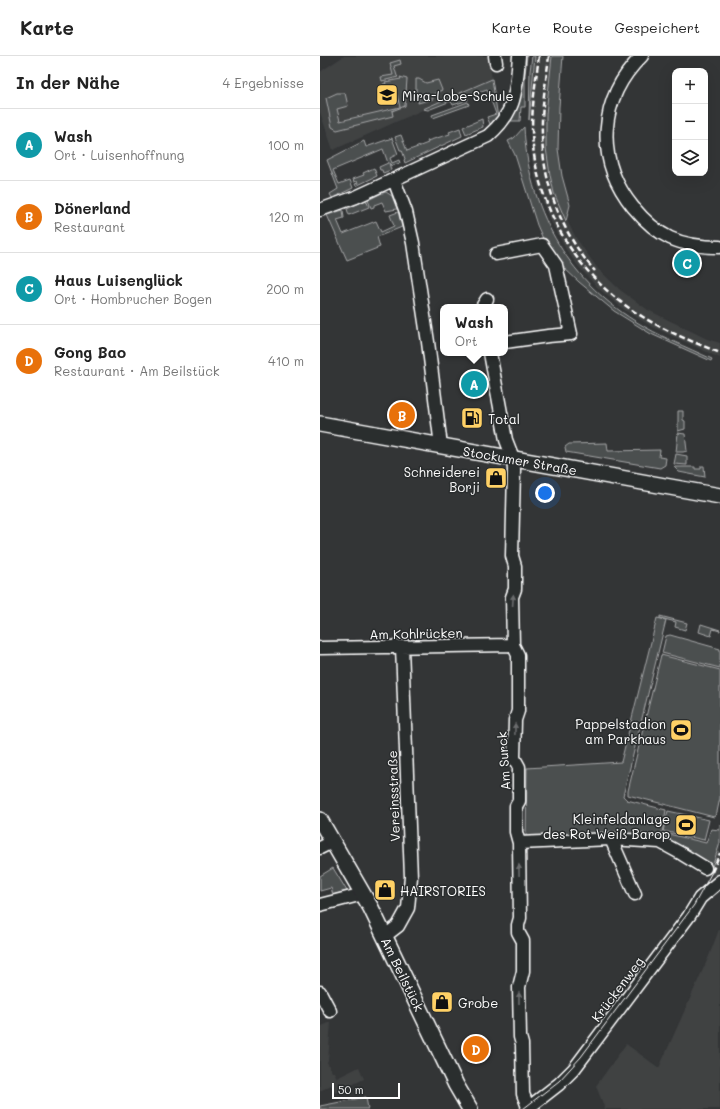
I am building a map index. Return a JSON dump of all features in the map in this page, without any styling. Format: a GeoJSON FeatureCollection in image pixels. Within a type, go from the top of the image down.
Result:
{"type":"FeatureCollection","features":[{"type":"Feature","properties":{"kind":"main road","name":"Stockumer Straße"},"geometry":{"type":"LineString","coordinates":[[320,424],[720,496]]}},
{"type":"Feature","properties":{"kind":"main road","name":"Am Beilstück"},"geometry":{"type":"LineString","coordinates":[[320,820],[326,845],[363,894],[385,936],[456,1085],[470,1109]]}},
{"type":"Feature","properties":{"kind":"street"},"geometry":{"type":"LineString","coordinates":[[320,210],[356,197],[488,136],[498,128],[508,115],[514,102],[519,56]]}},
{"type":"Feature","properties":{"kind":"street"},"geometry":{"type":"LineString","coordinates":[[642,56],[623,78],[609,114],[606,132],[610,166],[625,197],[638,213],[654,228],[669,238],[687,244],[720,247]]}},
{"type":"Feature","properties":{"kind":"street"},"geometry":{"type":"LineString","coordinates":[[394,180],[406,212],[413,243],[428,342],[441,446]]}},
{"type":"Feature","properties":{"kind":"street"},"geometry":{"type":"LineString","coordinates":[[496,254],[542,245],[556,265],[571,334],[508,342]]}},
{"type":"Feature","properties":{"kind":"street","name":"Am Surck"},"geometry":{"type":"LineString","coordinates":[[491,356],[506,440],[513,458],[514,507],[512,556],[515,566],[515,589],[512,597],[513,645],[518,655],[518,711],[515,720],[514,758],[519,767],[519,801],[516,806],[516,832],[518,843],[520,918],[518,932],[522,941],[523,971],[519,987],[520,1037],[522,1044],[523,1094],[525,1108]]}},
{"type":"Feature","properties":{"kind":"street","name":"Am Kohlrücken"},"geometry":{"type":"LineString","coordinates":[[320,648],[513,645]]}},
{"type":"Feature","properties":{"kind":"street","name":"Vereinsstraße"},"geometry":{"type":"LineString","coordinates":[[385,936],[398,926],[408,908],[411,877],[402,647]]}},
{"type":"Feature","properties":{"kind":"street"},"geometry":{"type":"LineString","coordinates":[[611,839],[635,894]]}},
{"type":"Feature","properties":{"kind":"street"},"geometry":{"type":"LineString","coordinates":[[518,843],[611,839],[660,842],[706,868]]}},
{"type":"Feature","properties":{"kind":"street","name":"Krückenweg"},"geometry":{"type":"LineString","coordinates":[[525,1108],[559,1084],[574,1069],[689,916],[700,898],[720,881]]}},
{"type":"Feature","properties":{"kind":"street"},"geometry":{"type":"LineString","coordinates":[[320,906],[363,894]]}},
{"type":"Feature","properties":{"kind":"street"},"geometry":{"type":"LineString","coordinates":[[320,992],[330,1011]]}},
{"type":"Feature","properties":{"kind":"shaded area","name":"Mira-Lobe-Schule"},"geometry":{"type":"Polygon","coordinates":[[[344,56],[488,56],[492,79],[333,150],[320,112],[320,72],[344,56]]]}},
{"type":"Feature","properties":{"kind":"shaded area"},"geometry":{"type":"Polygon","coordinates":[[[524,56],[527,56],[525,75],[525,107],[521,107],[520,121],[511,121],[518,103],[524,56]]]}},
{"type":"Feature","properties":{"kind":"shaded area"},"geometry":{"type":"Polygon","coordinates":[[[532,56],[535,56],[529,120],[530,71],[532,56]]]}},
{"type":"Feature","properties":{"kind":"shaded area"},"geometry":{"type":"Polygon","coordinates":[[[535,56],[552,56],[546,114],[546,148],[550,175],[561,209],[576,238],[598,269],[620,290],[648,310],[707,339],[720,343],[720,358],[651,326],[626,311],[599,289],[578,266],[567,251],[549,218],[544,205],[535,177],[532,159],[529,120],[535,56]]]}},
{"type":"Feature","properties":{"kind":"shaded area"},"geometry":{"type":"Polygon","coordinates":[[[552,56],[563,56],[559,107],[558,149],[562,176],[570,205],[566,221],[554,193],[546,148],[546,114],[552,56]]]}},
{"type":"Feature","properties":{"kind":"shaded area"},"geometry":{"type":"Polygon","coordinates":[[[400,60],[401,64],[394,66],[398,77],[382,81],[381,77],[393,75],[390,63],[400,60]]]}},
{"type":"Feature","properties":{"kind":"shaded area"},"geometry":{"type":"Polygon","coordinates":[[[400,77],[407,79],[405,106],[392,111],[393,116],[337,130],[332,127],[326,98],[337,93],[345,93],[348,106],[337,109],[340,121],[400,107],[397,95],[386,98],[383,84],[386,84],[385,82],[401,79],[400,77]]]}},
{"type":"Feature","properties":{"kind":"shaded area"},"geometry":{"type":"Polygon","coordinates":[[[416,79],[426,83],[438,80],[442,90],[432,95],[433,99],[418,103],[419,95],[416,93],[416,79]]]}},
{"type":"Feature","properties":{"kind":"shaded area"},"geometry":{"type":"Polygon","coordinates":[[[492,79],[498,118],[490,124],[487,117],[496,114],[487,89],[467,96],[468,100],[453,105],[451,101],[428,110],[423,109],[492,79]]]}},
{"type":"Feature","properties":{"kind":"shaded area"},"geometry":{"type":"Polygon","coordinates":[[[468,102],[469,105],[433,118],[432,115],[468,102]]]}},
{"type":"Feature","properties":{"kind":"shaded area"},"geometry":{"type":"Polygon","coordinates":[[[482,119],[483,127],[466,134],[463,127],[482,119]]]}},
{"type":"Feature","properties":{"kind":"shaded area"},"geometry":{"type":"Polygon","coordinates":[[[524,127],[527,157],[533,185],[543,213],[555,238],[571,262],[589,284],[611,304],[635,321],[712,359],[711,361],[651,334],[614,311],[564,268],[544,241],[537,225],[515,155],[508,141],[514,138],[524,127]]]}},
{"type":"Feature","properties":{"kind":"shaded area"},"geometry":{"type":"Polygon","coordinates":[[[460,128],[462,136],[405,163],[402,150],[400,150],[395,137],[401,135],[407,151],[428,143],[427,141],[450,134],[449,132],[460,128]]]}},
{"type":"Feature","properties":{"kind":"shaded area"},"geometry":{"type":"Polygon","coordinates":[[[392,138],[398,154],[390,158],[392,163],[399,160],[400,163],[391,166],[389,163],[391,170],[383,173],[379,167],[388,163],[383,149],[333,170],[339,184],[350,180],[353,188],[332,198],[330,194],[338,189],[327,160],[364,141],[366,147],[392,138]]]}},
{"type":"Feature","properties":{"kind":"shaded area"},"geometry":{"type":"Polygon","coordinates":[[[374,168],[377,176],[356,186],[355,184],[358,183],[357,181],[354,182],[353,179],[364,175],[363,173],[374,168]]]}},
{"type":"Feature","properties":{"kind":"shaded area"},"geometry":{"type":"Polygon","coordinates":[[[386,192],[392,196],[397,209],[386,211],[382,202],[371,208],[368,200],[386,192]]]}},
{"type":"Feature","properties":{"kind":"shaded area"},"geometry":{"type":"Polygon","coordinates":[[[366,200],[369,207],[349,215],[347,209],[366,200]]]}},
{"type":"Feature","properties":{"kind":"shaded area"},"geometry":{"type":"Polygon","coordinates":[[[343,210],[344,218],[337,220],[343,234],[376,221],[381,232],[394,226],[390,215],[398,212],[402,227],[377,237],[380,247],[347,260],[327,215],[343,210]]]}},
{"type":"Feature","properties":{"kind":"shaded area"},"geometry":{"type":"Polygon","coordinates":[[[678,411],[683,411],[685,429],[678,431],[678,411]]]}},
{"type":"Feature","properties":{"kind":"shaded area"},"geometry":{"type":"Polygon","coordinates":[[[678,433],[685,434],[687,451],[676,452],[678,433]]]}},
{"type":"Feature","properties":{"kind":"shaded area"},"geometry":{"type":"Polygon","coordinates":[[[607,443],[608,451],[660,450],[659,457],[666,458],[665,465],[660,468],[566,452],[565,447],[569,444],[607,443]]]}},
{"type":"Feature","properties":{"kind":"shaded area"},"geometry":{"type":"Polygon","coordinates":[[[676,454],[687,456],[687,465],[674,464],[676,454]]]}},
{"type":"Feature","properties":{"kind":"shaded area"},"geometry":{"type":"Polygon","coordinates":[[[701,466],[704,466],[705,477],[679,472],[674,467],[695,467],[695,469],[701,469],[701,466]]]}},
{"type":"Feature","properties":{"kind":"shaded area"},"geometry":{"type":"Polygon","coordinates":[[[660,616],[687,623],[685,630],[675,627],[676,622],[660,618],[660,616]]]}},
{"type":"Feature","properties":{"kind":"shaded area"},"geometry":{"type":"Polygon","coordinates":[[[657,618],[666,620],[623,796],[627,800],[666,810],[661,839],[664,833],[706,843],[711,829],[719,830],[720,825],[720,843],[710,873],[697,863],[660,842],[526,838],[527,768],[621,762],[657,618]]]}},
{"type":"Feature","properties":{"kind":"shaded area"},"geometry":{"type":"Polygon","coordinates":[[[701,624],[720,631],[713,629],[711,636],[699,632],[701,624]]]}},
{"type":"Feature","properties":{"kind":"shaded area"},"geometry":{"type":"Polygon","coordinates":[[[670,635],[720,649],[720,668],[662,653],[666,636],[670,635]]]}},
{"type":"Feature","properties":{"kind":"shaded area","name":"Pappelstadion am Parkhaus"},"geometry":{"type":"Polygon","coordinates":[[[661,655],[720,670],[720,798],[717,812],[714,817],[628,795],[661,655]]]}},
{"type":"Feature","properties":{"kind":"shaded area","name":"Kleinfeldanlage des Rot Weiß Barop"},"geometry":{"type":"Polygon","coordinates":[[[668,811],[709,820],[704,840],[663,831],[668,811]]]}},
{"type":"Feature","properties":{"kind":"shaded area"},"geometry":{"type":"Polygon","coordinates":[[[720,843],[720,870],[716,877],[710,873],[720,843]]]}},
{"type":"Feature","properties":{"kind":"shaded area"},"geometry":{"type":"Polygon","coordinates":[[[333,868],[347,891],[333,895],[331,888],[320,891],[320,876],[333,868]]]}},
{"type":"Feature","properties":{"kind":"shaded area"},"geometry":{"type":"Polygon","coordinates":[[[720,927],[720,1109],[605,1109],[596,1086],[626,1044],[659,1068],[709,956],[720,927]]]}},
{"type":"Feature","properties":{"kind":"shaded area"},"geometry":{"type":"Polygon","coordinates":[[[331,1022],[327,1062],[332,1072],[334,1072],[337,1078],[359,1067],[364,1079],[335,1093],[331,1085],[320,1091],[320,1027],[331,1022]]]}},
{"type":"Feature","properties":{"kind":"shaded area"},"geometry":{"type":"Polygon","coordinates":[[[366,1097],[368,1109],[320,1109],[320,1106],[366,1097]]]}},
{"type":"Feature","properties":{"kind":"tram line"},"geometry":{"type":"LineString","coordinates":[[523,1109],[559,1081],[581,1057],[694,905],[712,872]]}},
{"type":"Feature","properties":{"kind":"railway"},"geometry":{"type":"LineString","coordinates":[[539,56],[533,113],[533,147],[545,198],[555,222],[568,245],[583,266],[601,285],[621,302],[643,317],[662,327],[720,353]]}},
{"type":"Feature","properties":{"kind":"railway"},"geometry":{"type":"LineString","coordinates":[[549,56],[542,115],[543,154],[546,172],[556,208],[564,225],[583,257],[595,271]]}},
{"type":"Feature","properties":{"kind":"railway"},"geometry":{"type":"LineString","coordinates":[[712,872],[720,853]]}},
{"type":"Feature","properties":{"kind":"place","name":"Mira-Lobe-Schule"},"geometry":{"type":"Point","coordinates":[387,95]}},
{"type":"Feature","properties":{"kind":"place","name":"Haus Luisenglück"},"geometry":{"type":"Point","coordinates":[687,263]}},
{"type":"Feature","properties":{"kind":"place","name":"Wash"},"geometry":{"type":"Point","coordinates":[474,384]}},
{"type":"Feature","properties":{"kind":"place","name":"Dönerland"},"geometry":{"type":"Point","coordinates":[402,415]}},
{"type":"Feature","properties":{"kind":"place","name":"Total"},"geometry":{"type":"Point","coordinates":[472,418]}},
{"type":"Feature","properties":{"kind":"place","name":"Schneiderei Borji"},"geometry":{"type":"Point","coordinates":[496,478]}},
{"type":"Feature","properties":{"kind":"place","name":"Pappelstadion am Parkhaus"},"geometry":{"type":"Point","coordinates":[681,730]}},
{"type":"Feature","properties":{"kind":"place","name":"Kleinfeldanlage des Rot Weiß Barop"},"geometry":{"type":"Point","coordinates":[686,825]}},
{"type":"Feature","properties":{"kind":"place","name":"HAIRSTORIES"},"geometry":{"type":"Point","coordinates":[385,890]}},
{"type":"Feature","properties":{"kind":"place","name":"Grobe"},"geometry":{"type":"Point","coordinates":[442,1002]}},
{"type":"Feature","properties":{"kind":"place","name":"Gong Bao"},"geometry":{"type":"Point","coordinates":[476,1049]}}]}
